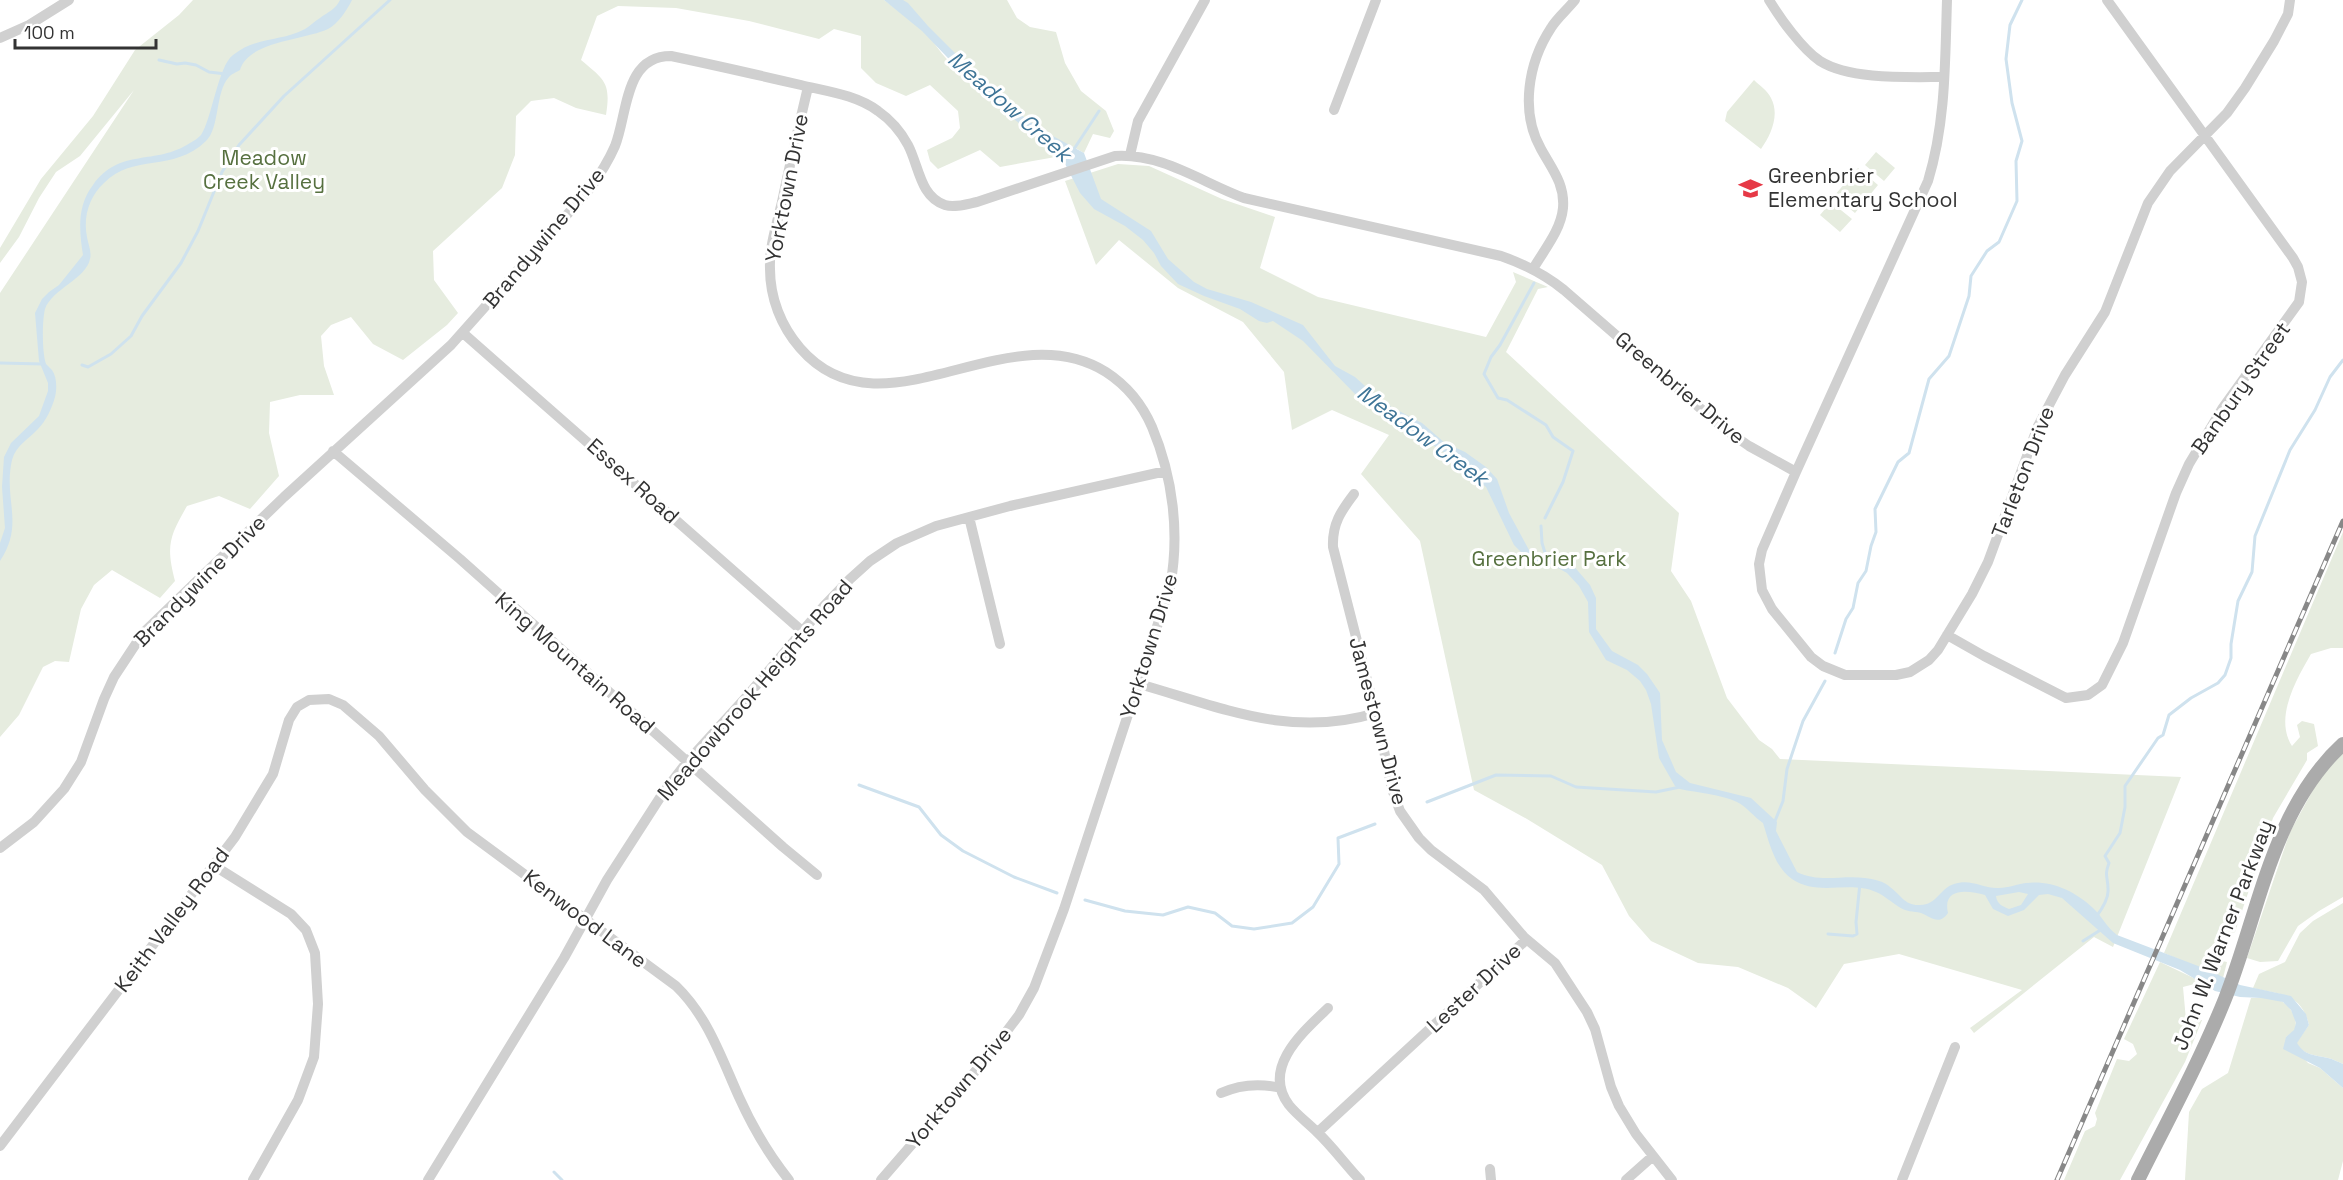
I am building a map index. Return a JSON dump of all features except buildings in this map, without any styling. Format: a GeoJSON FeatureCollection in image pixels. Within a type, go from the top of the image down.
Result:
{"type":"FeatureCollection","features":[{"type":"Feature","properties":{"kind":"main road","name":"John W. Warner Parkway"},"geometry":{"type":"LineString","coordinates":[[2138,1180],[2203,1053],[2226,996],[2291,813],[2314,777],[2343,744]]}},
{"type":"Feature","properties":{"kind":"street"},"geometry":{"type":"LineString","coordinates":[[4,36],[36,21],[69,0]]}},
{"type":"Feature","properties":{"kind":"street"},"geometry":{"type":"LineString","coordinates":[[1130,155],[1138,121],[1205,0]]}},
{"type":"Feature","properties":{"kind":"street"},"geometry":{"type":"LineString","coordinates":[[1334,110],[1376,0]]}},
{"type":"Feature","properties":{"kind":"street"},"geometry":{"type":"LineString","coordinates":[[1533,269],[1557,229],[1563,208],[1563,197],[1559,179],[1534,134],[1529,105],[1531,78],[1537,54],[1544,39],[1552,25],[1575,0]]}},
{"type":"Feature","properties":{"kind":"street"},"geometry":{"type":"LineString","coordinates":[[1770,0],[1810,52],[1829,66],[1849,72],[1944,77]]}},
{"type":"Feature","properties":{"kind":"street"},"geometry":{"type":"LineString","coordinates":[[1796,472],[1928,181],[1940,134],[1947,0]]}},
{"type":"Feature","properties":{"kind":"street","name":"Banbury Street"},"geometry":{"type":"LineString","coordinates":[[1947,635],[2066,698],[2088,695],[2102,685],[2123,643],[2176,493],[2189,464],[2222,409],[2294,311],[2302,292],[2300,272],[2293,258],[2107,0]]}},
{"type":"Feature","properties":{"kind":"street","name":"Tarleton Drive"},"geometry":{"type":"LineString","coordinates":[[1796,472],[1762,550],[1759,564],[1762,590],[1772,609],[1811,657],[1823,666],[1845,675],[1896,675],[1910,672],[1929,660],[1947,635],[1988,562],[2038,426],[2050,400],[2091,337],[2113,294],[2148,203],[2170,171],[2227,113],[2258,68],[2288,14],[2290,0]]}},
{"type":"Feature","properties":{"kind":"street","name":"Brandywine Drive"},"geometry":{"type":"LineString","coordinates":[[0,848],[34,822],[64,789],[81,762],[114,677],[143,633],[333,451],[463,333],[598,178],[618,137],[633,79],[642,66],[650,60],[671,56],[808,87],[865,103],[884,116],[900,132],[908,145],[929,195],[945,205],[959,206],[977,202],[1110,157],[1130,155]]}},
{"type":"Feature","properties":{"kind":"street","name":"Yorktown Drive"},"geometry":{"type":"LineString","coordinates":[[808,87],[775,231],[770,267],[771,287],[778,312],[794,341],[816,363],[835,374],[870,384],[919,380],[998,358],[1020,355],[1059,355],[1084,361],[1113,377],[1138,402],[1155,434],[1166,471],[1174,517],[1174,563],[1170,587],[1058,927],[1034,988],[1019,1015],[986,1060],[881,1180]]}},
{"type":"Feature","properties":{"kind":"street","name":"Greenbrier Drive"},"geometry":{"type":"LineString","coordinates":[[1130,155],[1159,160],[1244,198],[1500,256],[1533,269],[1564,290],[1723,428],[1749,446],[1796,472]]}},
{"type":"Feature","properties":{"kind":"street","name":"Essex Road"},"geometry":{"type":"LineString","coordinates":[[463,333],[802,631]]}},
{"type":"Feature","properties":{"kind":"street","name":"King Mountain Road"},"geometry":{"type":"LineString","coordinates":[[333,451],[460,559],[817,875]]}},
{"type":"Feature","properties":{"kind":"street","name":"Meadowbrook Heights Road"},"geometry":{"type":"LineString","coordinates":[[428,1180],[558,968],[606,880],[663,793],[687,762],[850,579],[883,551],[912,535],[969,517],[1166,471]]}},
{"type":"Feature","properties":{"kind":"street","name":"Jamestown Drive"},"geometry":{"type":"LineString","coordinates":[[1354,494],[1338,516],[1332,536],[1333,547],[1376,713],[1392,789],[1400,810],[1409,825],[1431,850],[1484,890],[1526,940]]}},
{"type":"Feature","properties":{"kind":"street"},"geometry":{"type":"LineString","coordinates":[[969,517],[1000,644]]}},
{"type":"Feature","properties":{"kind":"street"},"geometry":{"type":"LineString","coordinates":[[1139,684],[1223,711],[1271,721],[1324,722],[1376,713]]}},
{"type":"Feature","properties":{"kind":"street","name":"Keith Valley Road"},"geometry":{"type":"LineString","coordinates":[[0,1146],[235,837],[273,774],[284,732],[297,707],[309,700],[329,699]]}},
{"type":"Feature","properties":{"kind":"street","name":"Kenwood Lane"},"geometry":{"type":"LineString","coordinates":[[329,699],[343,705],[362,720],[425,790],[467,832],[676,986],[689,999],[713,1036],[754,1127],[789,1180]]}},
{"type":"Feature","properties":{"kind":"street"},"geometry":{"type":"LineString","coordinates":[[213,865],[291,914],[306,930],[315,953],[318,1004],[314,1057],[298,1101],[253,1180]]}},
{"type":"Feature","properties":{"kind":"street","name":"Lester Drive"},"geometry":{"type":"LineString","coordinates":[[1318,1132],[1526,940],[1555,963],[1587,1012],[1619,1106],[1636,1134],[1672,1180]]}},
{"type":"Feature","properties":{"kind":"street"},"geometry":{"type":"LineString","coordinates":[[1328,1008],[1290,1046],[1282,1066],[1281,1088],[1290,1106],[1318,1132],[1360,1180]]}},
{"type":"Feature","properties":{"kind":"street"},"geometry":{"type":"LineString","coordinates":[[1902,1180],[1955,1047]]}},
{"type":"Feature","properties":{"kind":"street"},"geometry":{"type":"LineString","coordinates":[[1221,1093],[1243,1085],[1256,1084],[1281,1088]]}},
{"type":"Feature","properties":{"kind":"street"},"geometry":{"type":"LineString","coordinates":[[1626,1180],[1653,1156]]}},
{"type":"Feature","properties":{"kind":"green space","name":"Meadow Creek Valley"},"geometry":{"type":"Polygon","coordinates":[[[193,0],[884,0],[903,14],[893,0],[1007,0],[1017,18],[1030,27],[1056,32],[1065,63],[1081,91],[1106,111],[1114,131],[1110,138],[1093,134],[1084,153],[1070,145],[1069,147],[1020,117],[934,43],[961,74],[1061,156],[1000,167],[980,150],[938,169],[930,161],[927,150],[952,138],[960,128],[958,111],[930,85],[906,96],[876,83],[861,68],[861,36],[834,29],[819,39],[749,21],[676,8],[618,6],[597,16],[581,60],[601,78],[607,89],[606,115],[576,108],[554,98],[531,101],[516,116],[515,155],[502,188],[433,251],[434,280],[458,313],[447,325],[403,360],[373,344],[351,317],[331,325],[321,336],[324,366],[334,395],[300,395],[270,402],[269,433],[279,476],[250,509],[219,496],[187,506],[176,526],[171,542],[170,550],[175,581],[160,598],[112,570],[94,585],[81,609],[69,662],[55,661],[43,667],[19,715],[0,737],[0,293],[134,90],[80,156],[56,172],[39,198],[19,237],[0,263],[0,248],[41,179],[93,116],[135,50],[179,15],[193,0]]]}},
{"type":"Feature","properties":{"kind":"green space"},"geometry":{"type":"Polygon","coordinates":[[[1754,80],[1770,95],[1775,111],[1771,131],[1761,149],[1725,121],[1727,112],[1754,80]]]}},
{"type":"Feature","properties":{"kind":"green space"},"geometry":{"type":"Polygon","coordinates":[[[1876,152],[1895,168],[1884,181],[1865,165],[1876,152]]]}},
{"type":"Feature","properties":{"kind":"green space","name":"Greenbrier Park"},"geometry":{"type":"Polygon","coordinates":[[[1118,164],[1149,166],[1222,199],[1275,217],[1260,268],[1318,297],[1486,337],[1516,282],[1513,272],[1548,287],[1538,289],[1506,352],[1679,513],[1671,571],[1691,601],[1727,698],[1759,740],[1772,749],[1780,759],[2181,777],[2113,947],[2094,937],[1974,1033],[1970,1028],[2022,990],[1899,954],[1844,964],[1816,1008],[1788,988],[1738,967],[1698,963],[1651,941],[1629,916],[1602,865],[1474,790],[1420,541],[1361,474],[1389,435],[1332,410],[1292,430],[1284,372],[1243,322],[1178,288],[1119,240],[1096,265],[1065,181],[1118,164]]]}},
{"type":"Feature","properties":{"kind":"green space"},"geometry":{"type":"Polygon","coordinates":[[[1858,168],[1878,185],[1855,213],[1834,196],[1858,168]]]}},
{"type":"Feature","properties":{"kind":"green space"},"geometry":{"type":"Polygon","coordinates":[[[1831,202],[1852,219],[1840,232],[1820,215],[1831,202]]]}},
{"type":"Feature","properties":{"kind":"green space"},"geometry":{"type":"Polygon","coordinates":[[[2343,532],[2343,648],[2331,648],[2311,654],[2299,675],[2286,711],[2287,735],[2292,746],[2300,737],[2297,725],[2302,721],[2314,724],[2318,746],[2307,753],[2307,760],[2273,818],[2235,932],[2206,951],[2207,958],[2227,962],[2223,978],[2164,953],[2343,532]]]}},
{"type":"Feature","properties":{"kind":"green space"},"geometry":{"type":"Polygon","coordinates":[[[2343,753],[2343,897],[2298,926],[2278,961],[2260,962],[2247,958],[2290,832],[2319,779],[2343,753]]]}},
{"type":"Feature","properties":{"kind":"green space"},"geometry":{"type":"Polygon","coordinates":[[[2343,903],[2343,1064],[2330,1058],[2307,1053],[2296,1043],[2309,1025],[2301,1006],[2280,994],[2253,988],[2259,974],[2285,962],[2300,933],[2313,921],[2343,903]]]}},
{"type":"Feature","properties":{"kind":"green space"},"geometry":{"type":"Polygon","coordinates":[[[2160,962],[2202,982],[2183,987],[2186,1020],[2202,1020],[2185,1062],[2120,1180],[2064,1180],[2085,1131],[2095,1126],[2097,1119],[2095,1113],[2117,1059],[2129,1061],[2137,1054],[2133,1044],[2124,1039],[2160,962]]]}},
{"type":"Feature","properties":{"kind":"green space"},"geometry":{"type":"Polygon","coordinates":[[[2251,998],[2274,999],[2288,1006],[2295,1018],[2296,1027],[2286,1037],[2308,1063],[2320,1068],[2343,1088],[2343,1161],[2338,1180],[2185,1180],[2189,1112],[2202,1089],[2228,1073],[2251,998]]]}},
{"type":"Feature","properties":{"kind":"water"},"geometry":{"type":"Polygon","coordinates":[[[340,0],[352,0],[332,27],[265,47],[245,60],[240,70],[230,76],[221,92],[214,128],[206,141],[180,157],[128,168],[115,174],[94,195],[88,208],[86,222],[91,254],[87,266],[54,296],[45,309],[44,352],[46,364],[55,376],[56,394],[44,422],[20,446],[12,460],[10,474],[11,535],[0,561],[0,543],[5,528],[2,487],[4,457],[11,443],[39,416],[48,391],[48,383],[39,361],[35,313],[42,299],[59,285],[83,255],[80,218],[88,193],[103,173],[115,166],[126,161],[177,150],[201,135],[209,117],[223,70],[233,55],[251,45],[305,29],[334,8],[340,0]]]}},
{"type":"Feature","properties":{"kind":"water","name":"Meadow Creek"},"geometry":{"type":"Polygon","coordinates":[[[884,0],[903,0],[908,3],[966,64],[1025,118],[1084,153],[1101,199],[1151,231],[1168,259],[1194,282],[1207,289],[1251,302],[1303,325],[1335,366],[1355,377],[1384,403],[1422,423],[1445,443],[1465,452],[1486,467],[1497,479],[1509,513],[1529,550],[1572,564],[1590,585],[1596,598],[1596,629],[1612,651],[1638,665],[1647,674],[1660,693],[1662,740],[1676,772],[1690,783],[1751,798],[1777,822],[1776,831],[1797,872],[1814,877],[1868,878],[1888,885],[1907,902],[1915,905],[1931,902],[1949,886],[1960,882],[1999,888],[2044,883],[2062,888],[2086,902],[2117,935],[2206,969],[2240,985],[2291,996],[2306,1014],[2309,1025],[2297,1043],[2307,1053],[2330,1058],[2343,1064],[2343,1088],[2320,1068],[2283,1049],[2286,1037],[2294,1030],[2296,1023],[2291,1010],[2283,1002],[2240,997],[2215,991],[2180,970],[2113,943],[2062,898],[2048,894],[2039,895],[2024,910],[2008,916],[1993,909],[1985,895],[1958,892],[1949,899],[1948,913],[1938,920],[1921,913],[1904,910],[1879,894],[1866,889],[1812,887],[1792,879],[1777,861],[1763,823],[1744,807],[1723,797],[1680,789],[1675,786],[1659,758],[1651,704],[1646,690],[1640,681],[1627,670],[1606,660],[1589,632],[1588,602],[1579,586],[1567,573],[1549,563],[1529,560],[1514,545],[1486,487],[1455,460],[1424,439],[1415,438],[1385,411],[1356,395],[1303,341],[1273,321],[1267,323],[1259,321],[1240,309],[1178,284],[1161,266],[1143,240],[1125,226],[1094,209],[1080,193],[1061,156],[970,81],[922,31],[884,0]],[[2019,892],[1996,896],[2002,906],[2009,909],[2021,905],[2028,894],[2019,892]]]}},
{"type":"Feature","properties":{"kind":"waterway"},"geometry":{"type":"LineString","coordinates":[[82,365],[88,367],[111,354],[131,336],[142,316],[181,263],[198,231],[222,172],[239,145],[284,96],[390,0]]}},
{"type":"Feature","properties":{"kind":"waterway"},"geometry":{"type":"LineString","coordinates":[[1835,653],[1846,619],[1853,608],[1858,583],[1866,571],[1876,532],[1875,509],[1898,462],[1909,453],[1929,379],[1949,356],[1969,296],[1971,276],[1987,251],[1999,242],[2017,201],[2016,161],[2022,141],[2012,103],[2006,59],[2010,25],[2022,0]]}},
{"type":"Feature","properties":{"kind":"waterway"},"geometry":{"type":"LineString","coordinates":[[159,60],[196,65],[209,72],[226,74]]}},
{"type":"Feature","properties":{"kind":"waterway","name":"Meadow Creek"},"geometry":{"type":"LineString","coordinates":[[1074,149],[1099,111]]}},
{"type":"Feature","properties":{"kind":"waterway"},"geometry":{"type":"LineString","coordinates":[[1534,283],[1491,357],[1484,374],[1498,398],[1507,400],[1546,425],[1553,437],[1573,451],[1563,482],[1545,518]]}},
{"type":"Feature","properties":{"kind":"waterway"},"geometry":{"type":"LineString","coordinates":[[2096,917],[2103,907],[2108,892],[2106,874],[2109,863],[2105,856],[2120,833],[2125,807],[2125,786],[2158,738],[2163,735],[2169,715],[2191,698],[2218,683],[2225,675],[2231,658],[2238,601],[2252,572],[2255,536],[2290,450],[2315,410],[2330,377],[2343,360]]}},
{"type":"Feature","properties":{"kind":"waterway"},"geometry":{"type":"LineString","coordinates":[[0,363],[43,364]]}},
{"type":"Feature","properties":{"kind":"waterway"},"geometry":{"type":"LineString","coordinates":[[1541,526],[1542,543],[1546,556]]}},
{"type":"Feature","properties":{"kind":"waterway"},"geometry":{"type":"LineString","coordinates":[[1775,821],[1783,801],[1787,769],[1803,721],[1825,681]]}},
{"type":"Feature","properties":{"kind":"waterway"},"geometry":{"type":"LineString","coordinates":[[1427,802],[1496,775],[1551,776],[1576,787],[1656,792],[1680,787]]}},
{"type":"Feature","properties":{"kind":"waterway"},"geometry":{"type":"LineString","coordinates":[[859,785],[919,807],[941,835],[963,851],[1014,877],[1057,893]]}},
{"type":"Feature","properties":{"kind":"waterway"},"geometry":{"type":"LineString","coordinates":[[1085,900],[1125,911],[1163,915],[1188,907],[1215,913],[1232,926],[1254,929],[1292,923],[1313,907],[1339,864],[1338,838],[1375,824]]}},
{"type":"Feature","properties":{"kind":"waterway"},"geometry":{"type":"LineString","coordinates":[[1828,934],[1853,936],[1857,934],[1860,883]]}},
{"type":"Feature","properties":{"kind":"waterway"},"geometry":{"type":"LineString","coordinates":[[2083,941],[2102,929]]}},
{"type":"Feature","properties":{"kind":"waterway"},"geometry":{"type":"LineString","coordinates":[[554,1172],[562,1180]]}},
{"type":"Feature","properties":{"kind":"railway"},"geometry":{"type":"LineString","coordinates":[[2057,1180],[2343,521]]}},
{"type":"Feature","properties":{"kind":"place","name":"Greenbrier Elementary School"},"geometry":{"type":"Point","coordinates":[1750,188]}}]}
